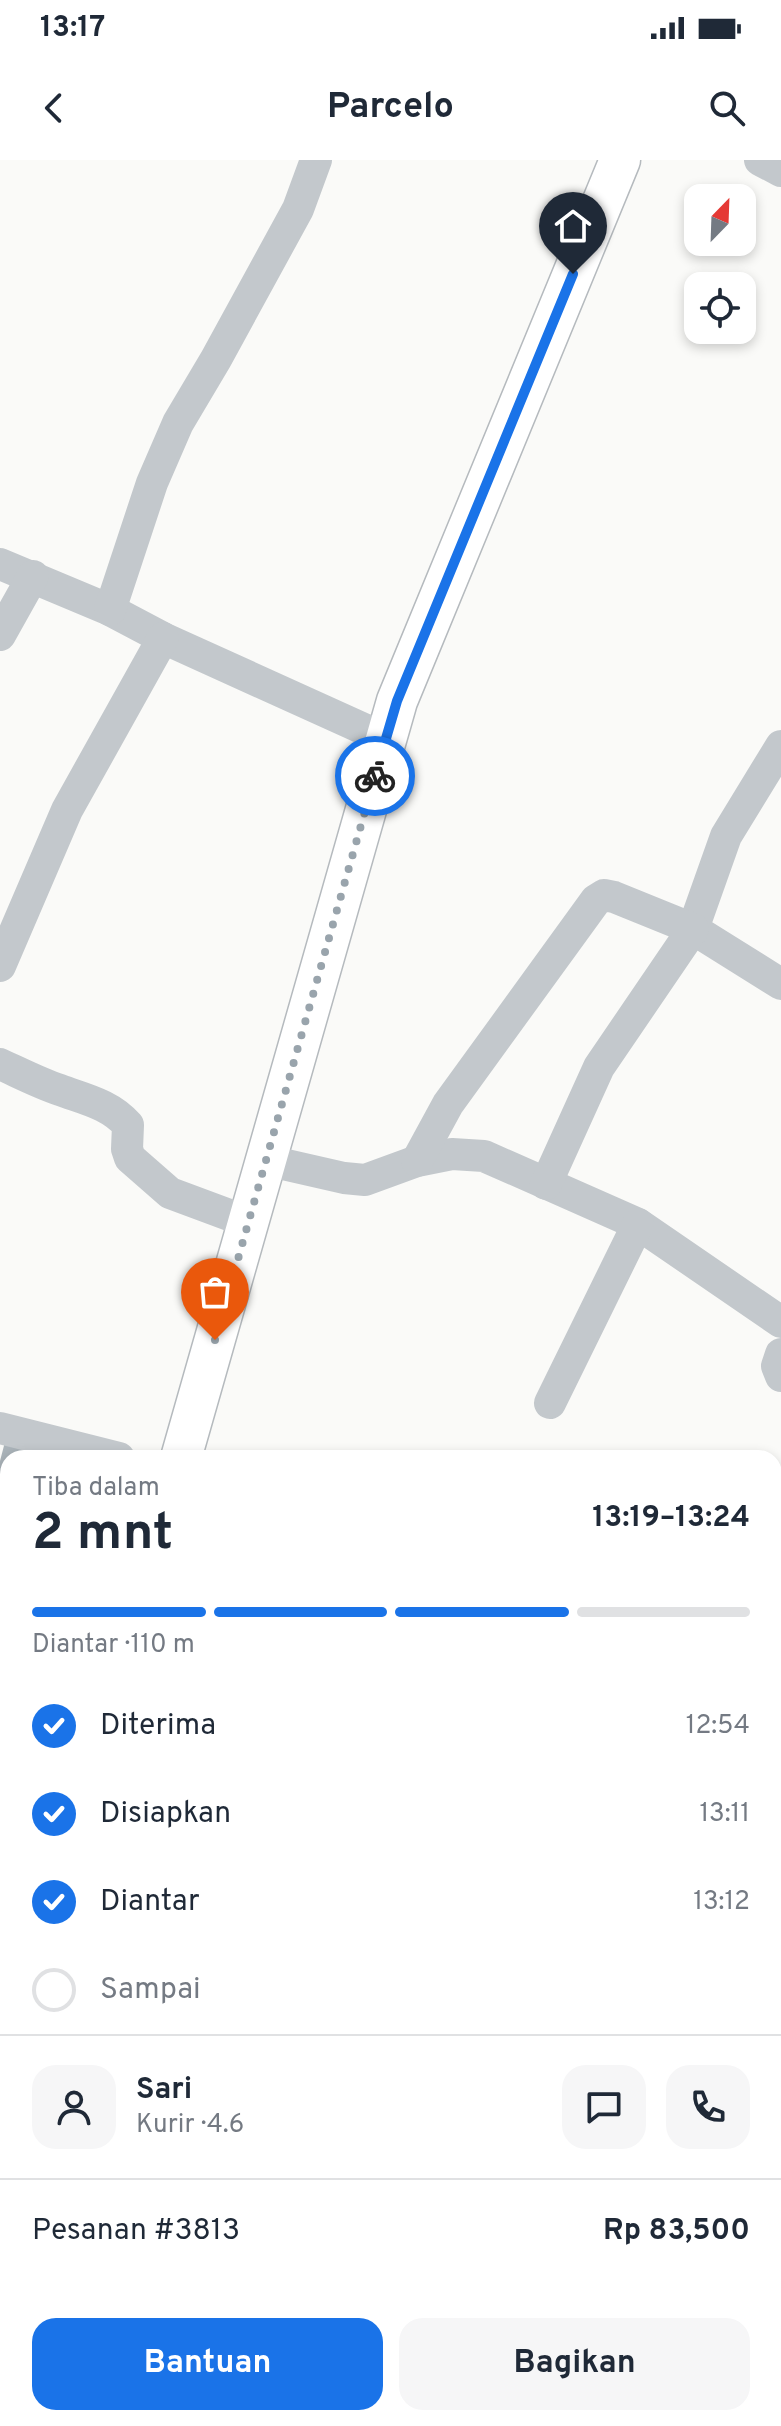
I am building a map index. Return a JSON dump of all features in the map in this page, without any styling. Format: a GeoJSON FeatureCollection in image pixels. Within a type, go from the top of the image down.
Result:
{"type":"FeatureCollection","features":[{"type":"Feature","properties":{"kind":"main road"},"geometry":{"type":"LineString","coordinates":[[183,1450],[397,701],[620,160]]}},
{"type":"Feature","properties":{"kind":"street"},"geometry":{"type":"LineString","coordinates":[[110,610],[152,483],[178,423],[298,209],[316,160]]}},
{"type":"Feature","properties":{"kind":"street"},"geometry":{"type":"LineString","coordinates":[[760,160],[781,171]]}},
{"type":"Feature","properties":{"kind":"street"},"geometry":{"type":"LineString","coordinates":[[0,564],[110,610],[163,638],[386,739]]}},
{"type":"Feature","properties":{"kind":"street"},"geometry":{"type":"LineString","coordinates":[[0,635],[33,576]]}},
{"type":"Feature","properties":{"kind":"street"},"geometry":{"type":"LineString","coordinates":[[0,966],[67,810],[163,638]]}},
{"type":"Feature","properties":{"kind":"street"},"geometry":{"type":"LineString","coordinates":[[546,1184],[599,1067],[693,929],[726,836],[781,746]]}},
{"type":"Feature","properties":{"kind":"street"},"geometry":{"type":"LineString","coordinates":[[417,1161],[448,1104],[600,896],[614,897],[693,929],[781,984]]}},
{"type":"Feature","properties":{"kind":"street"},"geometry":{"type":"LineString","coordinates":[[0,1064],[57,1090],[99,1103],[120,1116],[128,1125],[130,1158],[170,1193],[248,1222]]}},
{"type":"Feature","properties":{"kind":"street"},"geometry":{"type":"LineString","coordinates":[[265,1160],[365,1180],[417,1161],[452,1154],[484,1156],[638,1224],[781,1322]]}},
{"type":"Feature","properties":{"kind":"street"},"geometry":{"type":"LineString","coordinates":[[550,1403],[638,1224]]}},
{"type":"Feature","properties":{"kind":"street"},"geometry":{"type":"LineString","coordinates":[[781,1354],[777,1366],[781,1376]]}},
{"type":"Feature","properties":{"kind":"street"},"geometry":{"type":"LineString","coordinates":[[0,1428],[87,1450]]}},
{"type":"Feature","properties":{"kind":"building"},"geometry":{"type":"Polygon","coordinates":[[[6,1438],[32,1446],[31,1450],[3,1450],[6,1438]]]}},
{"type":"Feature","properties":{"kind":"way so far"},"geometry":{"type":"LineString","coordinates":[[215,1340],[375,776]]}},
{"type":"Feature","properties":{"kind":"route"},"geometry":{"type":"LineString","coordinates":[[375,776],[397,701],[573,274]]}}]}
